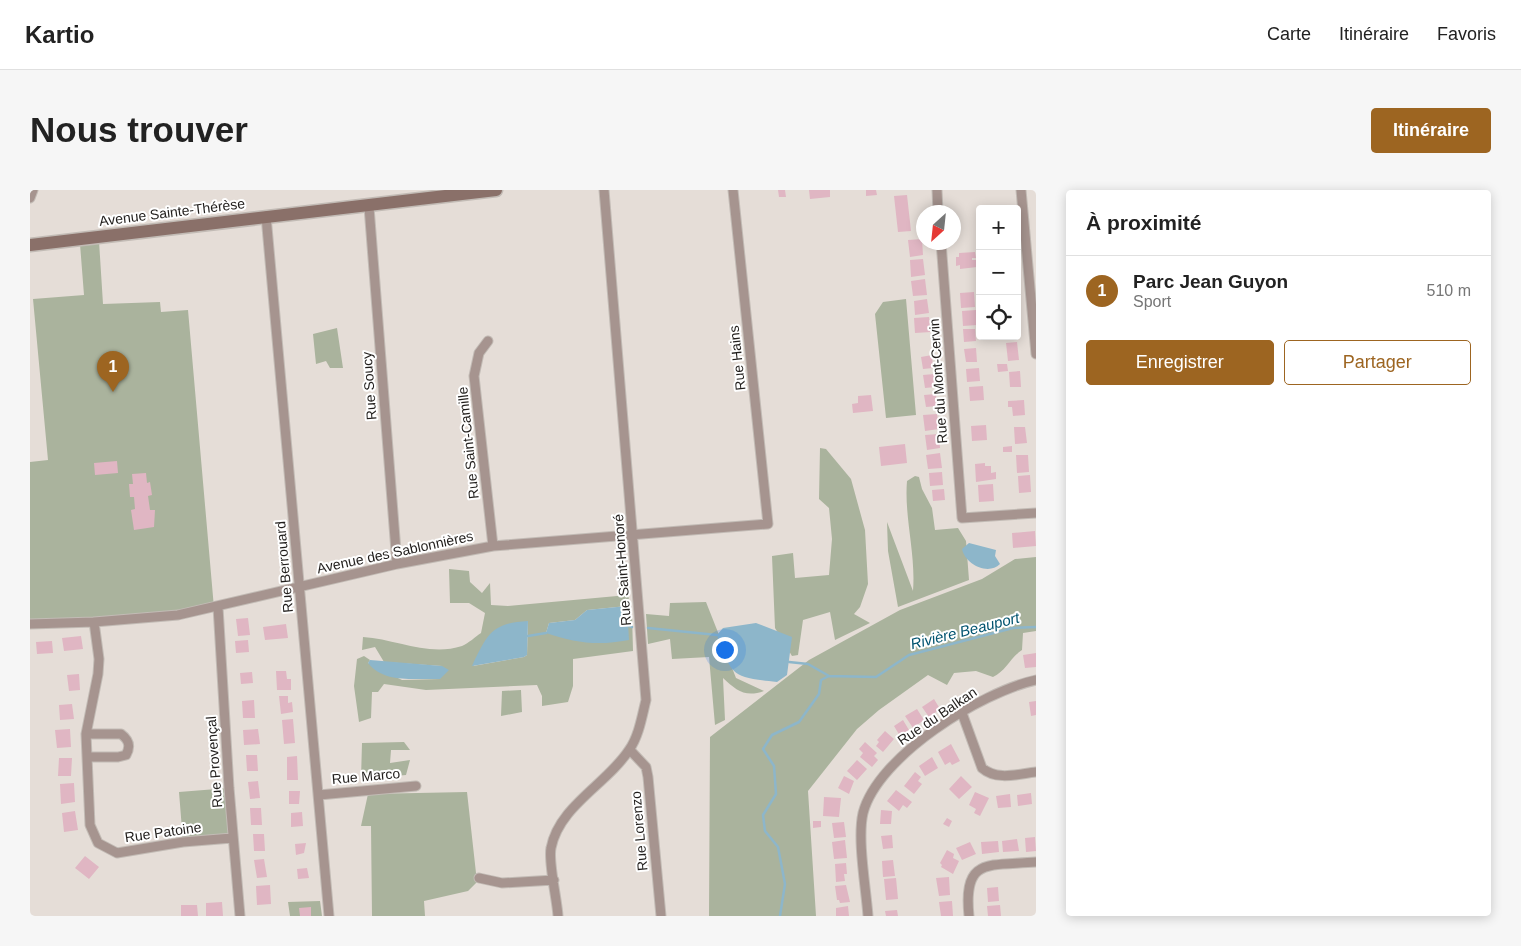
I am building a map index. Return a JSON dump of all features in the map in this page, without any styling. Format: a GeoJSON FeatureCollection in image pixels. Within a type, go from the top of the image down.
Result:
{"type":"FeatureCollection","features":[{"type":"Feature","properties":{"kind":"street"},"geometry":{"type":"LineString","coordinates":[[30,198],[33,190]]}},
{"type":"Feature","properties":{"kind":"street","name":"Avenue Sainte-Thérèse"},"geometry":{"type":"LineString","coordinates":[[30,245],[266,216],[369,207],[417,196],[496,190]]}},
{"type":"Feature","properties":{"kind":"street","name":"Rue Saint-Honoré"},"geometry":{"type":"LineString","coordinates":[[558,916],[550,850],[555,834],[566,816],[606,778],[630,750],[641,722],[646,700],[634,536],[604,190]]}},
{"type":"Feature","properties":{"kind":"street","name":"Rue Hains"},"geometry":{"type":"LineString","coordinates":[[733,190],[768,524]]}},
{"type":"Feature","properties":{"kind":"street"},"geometry":{"type":"LineString","coordinates":[[937,190],[938,205]]}},
{"type":"Feature","properties":{"kind":"street"},"geometry":{"type":"LineString","coordinates":[[1021,190],[1036,354]]}},
{"type":"Feature","properties":{"kind":"street","name":"Rue Soucy"},"geometry":{"type":"LineString","coordinates":[[369,207],[397,564]]}},
{"type":"Feature","properties":{"kind":"street","name":"Rue Berrouard"},"geometry":{"type":"LineString","coordinates":[[266,216],[330,916]]}},
{"type":"Feature","properties":{"kind":"street","name":"Rue du Mont-Cervin"},"geometry":{"type":"LineString","coordinates":[[942,250],[962,518],[1036,512]]}},
{"type":"Feature","properties":{"kind":"street","name":"Rue Saint-Camille"},"geometry":{"type":"LineString","coordinates":[[488,341],[479,353],[474,376],[493,546]]}},
{"type":"Feature","properties":{"kind":"street","name":"Avenue des Sablonnières"},"geometry":{"type":"LineString","coordinates":[[30,624],[159,618],[218,607],[397,564],[493,546],[768,524]]}},
{"type":"Feature","properties":{"kind":"street","name":"Rue Provençal"},"geometry":{"type":"LineString","coordinates":[[218,607],[232,838],[240,916]]}},
{"type":"Feature","properties":{"kind":"street","name":"Rue Patoine"},"geometry":{"type":"LineString","coordinates":[[94,622],[99,659],[98,674],[86,734],[90,825],[98,843],[117,853],[183,842],[232,838]]}},
{"type":"Feature","properties":{"kind":"street","name":"Rue du Balkan"},"geometry":{"type":"LineString","coordinates":[[868,916],[862,832],[863,814],[868,800],[882,776],[909,749],[962,713],[1001,691],[1036,680]]}},
{"type":"Feature","properties":{"kind":"street"},"geometry":{"type":"LineString","coordinates":[[962,713],[982,768],[989,774],[999,776],[1036,772]]}},
{"type":"Feature","properties":{"kind":"street"},"geometry":{"type":"LineString","coordinates":[[86,734],[121,734],[129,743],[126,755],[118,758],[87,757]]}},
{"type":"Feature","properties":{"kind":"street","name":"Rue Lorenzo"},"geometry":{"type":"LineString","coordinates":[[630,750],[646,768],[648,777],[661,916]]}},
{"type":"Feature","properties":{"kind":"street","name":"Rue Marco"},"geometry":{"type":"LineString","coordinates":[[318,795],[416,786]]}},
{"type":"Feature","properties":{"kind":"street"},"geometry":{"type":"LineString","coordinates":[[969,916],[967,894],[968,883],[972,874],[980,868],[1036,862]]}},
{"type":"Feature","properties":{"kind":"street"},"geometry":{"type":"LineString","coordinates":[[479,878],[502,883],[554,880]]}},
{"type":"Feature","properties":{"kind":"green space"},"geometry":{"type":"Polygon","coordinates":[[[99,241],[103,304],[160,302],[161,312],[188,310],[214,608],[30,624],[30,462],[48,460],[33,299],[84,295],[80,244],[99,241]]]}},
{"type":"Feature","properties":{"kind":"green space"},"geometry":{"type":"Polygon","coordinates":[[[906,299],[916,415],[886,418],[875,314],[883,302],[906,299]]]}},
{"type":"Feature","properties":{"kind":"green space"},"geometry":{"type":"Polygon","coordinates":[[[337,328],[343,368],[330,368],[326,361],[316,364],[313,334],[337,328]]]}},
{"type":"Feature","properties":{"kind":"green space"},"geometry":{"type":"Polygon","coordinates":[[[820,448],[826,449],[851,479],[865,530],[868,584],[860,607],[854,614],[870,623],[835,640],[830,612],[803,620],[798,655],[792,656],[775,628],[772,556],[793,553],[795,578],[829,575],[832,539],[829,508],[819,499],[820,448]]]}},
{"type":"Feature","properties":{"kind":"green space"},"geometry":{"type":"Polygon","coordinates":[[[915,476],[919,477],[922,489],[932,508],[935,530],[958,528],[966,541],[969,580],[898,607],[888,551],[887,522],[913,591],[913,563],[907,508],[907,481],[915,476]]]}},
{"type":"Feature","properties":{"kind":"green space"},"geometry":{"type":"Polygon","coordinates":[[[1036,557],[1036,631],[1023,633],[1022,650],[1005,668],[993,677],[976,671],[954,673],[947,685],[928,675],[879,710],[857,729],[808,791],[816,916],[709,916],[710,737],[809,660],[900,610],[982,579],[1015,559],[1036,557]]]}},
{"type":"Feature","properties":{"kind":"green space"},"geometry":{"type":"Polygon","coordinates":[[[449,569],[469,571],[470,582],[482,593],[490,583],[491,605],[508,606],[628,595],[632,614],[633,651],[573,659],[573,686],[568,702],[542,706],[542,696],[537,685],[426,690],[384,684],[378,692],[372,692],[371,718],[359,722],[354,686],[357,659],[364,656],[370,660],[368,663],[402,680],[440,679],[442,666],[384,662],[375,647],[362,650],[363,637],[425,649],[450,649],[462,646],[481,633],[485,613],[469,603],[450,603],[449,569]],[[627,606],[587,610],[575,620],[549,623],[546,633],[627,606]],[[528,621],[473,666],[527,655],[528,621]]]}},
{"type":"Feature","properties":{"kind":"green space"},"geometry":{"type":"Polygon","coordinates":[[[706,602],[736,678],[764,691],[751,694],[741,692],[723,678],[725,720],[715,725],[709,657],[672,659],[670,639],[648,644],[646,614],[669,616],[670,603],[706,602]]]}},
{"type":"Feature","properties":{"kind":"green space"},"geometry":{"type":"Polygon","coordinates":[[[521,690],[522,712],[501,716],[502,691],[521,690]]]}},
{"type":"Feature","properties":{"kind":"green space"},"geometry":{"type":"Polygon","coordinates":[[[404,742],[410,750],[391,750],[390,763],[410,760],[406,775],[361,779],[362,743],[404,742]]]}},
{"type":"Feature","properties":{"kind":"green space"},"geometry":{"type":"Polygon","coordinates":[[[229,788],[232,838],[183,842],[179,792],[229,788]]]}},
{"type":"Feature","properties":{"kind":"green space"},"geometry":{"type":"Polygon","coordinates":[[[467,792],[477,882],[468,891],[424,901],[425,916],[372,916],[371,826],[361,826],[368,794],[467,792]]]}},
{"type":"Feature","properties":{"kind":"green space"},"geometry":{"type":"Polygon","coordinates":[[[320,901],[322,916],[290,916],[288,902],[320,901]]]}},
{"type":"Feature","properties":{"kind":"water"},"geometry":{"type":"Polygon","coordinates":[[[969,543],[996,550],[995,556],[1000,564],[989,569],[972,564],[962,549],[969,543]]]}},
{"type":"Feature","properties":{"kind":"water"},"geometry":{"type":"Polygon","coordinates":[[[627,606],[629,640],[597,643],[567,639],[546,633],[549,623],[575,620],[587,610],[627,606]]]}},
{"type":"Feature","properties":{"kind":"water"},"geometry":{"type":"Polygon","coordinates":[[[528,621],[527,655],[472,666],[482,646],[498,628],[516,622],[528,621]]]}},
{"type":"Feature","properties":{"kind":"water"},"geometry":{"type":"Polygon","coordinates":[[[756,623],[792,637],[787,675],[777,682],[742,676],[736,672],[726,659],[717,635],[723,628],[756,623]]]}},
{"type":"Feature","properties":{"kind":"water"},"geometry":{"type":"Polygon","coordinates":[[[370,660],[442,666],[449,670],[440,679],[391,677],[375,670],[368,663],[370,660]]]}},
{"type":"Feature","properties":{"kind":"building"},"geometry":{"type":"Polygon","coordinates":[[[778,190],[785,190],[786,197],[779,197],[778,190]]]}},
{"type":"Feature","properties":{"kind":"building"},"geometry":{"type":"Polygon","coordinates":[[[809,190],[830,190],[830,197],[810,199],[809,190]]]}},
{"type":"Feature","properties":{"kind":"building"},"geometry":{"type":"Polygon","coordinates":[[[866,190],[876,190],[877,195],[866,196],[866,190]]]}},
{"type":"Feature","properties":{"kind":"building"},"geometry":{"type":"Polygon","coordinates":[[[907,195],[911,231],[898,232],[894,196],[907,195]]]}},
{"type":"Feature","properties":{"kind":"building"},"geometry":{"type":"Polygon","coordinates":[[[916,239],[916,250],[923,250],[923,255],[910,257],[908,240],[916,239]]]}},
{"type":"Feature","properties":{"kind":"building"},"geometry":{"type":"Polygon","coordinates":[[[975,252],[976,258],[972,258],[972,260],[976,260],[976,267],[960,269],[960,265],[956,266],[956,257],[959,257],[959,253],[975,252]]]}},
{"type":"Feature","properties":{"kind":"building"},"geometry":{"type":"Polygon","coordinates":[[[923,259],[925,275],[911,277],[910,260],[923,259]]]}},
{"type":"Feature","properties":{"kind":"building"},"geometry":{"type":"Polygon","coordinates":[[[925,279],[927,295],[913,296],[911,281],[925,279]]]}},
{"type":"Feature","properties":{"kind":"building"},"geometry":{"type":"Polygon","coordinates":[[[974,292],[975,307],[961,308],[960,293],[974,292]]]}},
{"type":"Feature","properties":{"kind":"building"},"geometry":{"type":"Polygon","coordinates":[[[927,299],[929,313],[915,315],[914,301],[927,299]]]}},
{"type":"Feature","properties":{"kind":"building"},"geometry":{"type":"Polygon","coordinates":[[[976,310],[976,325],[963,326],[962,311],[976,310]]]}},
{"type":"Feature","properties":{"kind":"building"},"geometry":{"type":"Polygon","coordinates":[[[929,317],[931,332],[915,333],[914,318],[929,317]]]}},
{"type":"Feature","properties":{"kind":"building"},"geometry":{"type":"Polygon","coordinates":[[[963,329],[975,329],[976,341],[964,342],[963,329]]]}},
{"type":"Feature","properties":{"kind":"building"},"geometry":{"type":"Polygon","coordinates":[[[1017,342],[1019,360],[1008,361],[1006,343],[1017,342]]]}},
{"type":"Feature","properties":{"kind":"building"},"geometry":{"type":"Polygon","coordinates":[[[976,348],[977,362],[966,362],[964,349],[976,348]]]}},
{"type":"Feature","properties":{"kind":"building"},"geometry":{"type":"Polygon","coordinates":[[[932,355],[933,368],[923,369],[921,357],[932,355]]]}},
{"type":"Feature","properties":{"kind":"building"},"geometry":{"type":"Polygon","coordinates":[[[997,364],[1007,364],[1008,371],[998,372],[997,364]]]}},
{"type":"Feature","properties":{"kind":"building"},"geometry":{"type":"Polygon","coordinates":[[[979,368],[980,381],[967,382],[966,369],[979,368]]]}},
{"type":"Feature","properties":{"kind":"building"},"geometry":{"type":"Polygon","coordinates":[[[1020,371],[1021,387],[1010,387],[1009,372],[1020,371]]]}},
{"type":"Feature","properties":{"kind":"building"},"geometry":{"type":"Polygon","coordinates":[[[934,374],[935,387],[925,388],[923,375],[934,374]]]}},
{"type":"Feature","properties":{"kind":"building"},"geometry":{"type":"Polygon","coordinates":[[[983,386],[984,400],[970,401],[969,387],[983,386]]]}},
{"type":"Feature","properties":{"kind":"building"},"geometry":{"type":"Polygon","coordinates":[[[936,394],[937,406],[926,407],[924,395],[936,394]]]}},
{"type":"Feature","properties":{"kind":"building"},"geometry":{"type":"Polygon","coordinates":[[[871,395],[873,411],[853,413],[852,404],[858,403],[858,396],[871,395]]]}},
{"type":"Feature","properties":{"kind":"building"},"geometry":{"type":"Polygon","coordinates":[[[1024,400],[1025,415],[1013,416],[1012,407],[1008,407],[1008,401],[1024,400]]]}},
{"type":"Feature","properties":{"kind":"building"},"geometry":{"type":"Polygon","coordinates":[[[937,414],[939,429],[925,431],[923,415],[937,414]]]}},
{"type":"Feature","properties":{"kind":"building"},"geometry":{"type":"Polygon","coordinates":[[[986,425],[987,440],[972,441],[971,426],[986,425]]]}},
{"type":"Feature","properties":{"kind":"building"},"geometry":{"type":"Polygon","coordinates":[[[1014,427],[1025,427],[1027,443],[1015,444],[1014,427]]]}},
{"type":"Feature","properties":{"kind":"building"},"geometry":{"type":"Polygon","coordinates":[[[939,434],[940,448],[927,450],[925,435],[939,434]]]}},
{"type":"Feature","properties":{"kind":"building"},"geometry":{"type":"Polygon","coordinates":[[[905,444],[907,463],[881,466],[879,447],[905,444]]]}},
{"type":"Feature","properties":{"kind":"building"},"geometry":{"type":"Polygon","coordinates":[[[1012,446],[1012,452],[1003,452],[1003,447],[1012,446]]]}},
{"type":"Feature","properties":{"kind":"building"},"geometry":{"type":"Polygon","coordinates":[[[940,453],[942,468],[928,469],[926,455],[940,453]]]}},
{"type":"Feature","properties":{"kind":"building"},"geometry":{"type":"Polygon","coordinates":[[[1016,455],[1028,455],[1029,472],[1017,473],[1016,455]]]}},
{"type":"Feature","properties":{"kind":"building"},"geometry":{"type":"Polygon","coordinates":[[[117,461],[118,473],[95,475],[94,463],[117,461]]]}},
{"type":"Feature","properties":{"kind":"building"},"geometry":{"type":"Polygon","coordinates":[[[985,463],[985,466],[991,466],[991,473],[996,472],[996,479],[976,482],[975,464],[985,463]]]}},
{"type":"Feature","properties":{"kind":"building"},"geometry":{"type":"Polygon","coordinates":[[[942,472],[943,485],[930,486],[929,473],[942,472]]]}},
{"type":"Feature","properties":{"kind":"building"},"geometry":{"type":"Polygon","coordinates":[[[146,473],[147,483],[150,482],[152,495],[148,496],[150,510],[155,510],[154,527],[134,530],[131,510],[135,509],[134,497],[130,497],[129,484],[133,484],[132,474],[146,473]]]}},
{"type":"Feature","properties":{"kind":"building"},"geometry":{"type":"Polygon","coordinates":[[[1030,475],[1031,492],[1019,493],[1018,476],[1030,475]]]}},
{"type":"Feature","properties":{"kind":"building"},"geometry":{"type":"Polygon","coordinates":[[[993,484],[994,501],[979,502],[978,485],[993,484]]]}},
{"type":"Feature","properties":{"kind":"building"},"geometry":{"type":"Polygon","coordinates":[[[944,489],[945,500],[933,501],[932,490],[944,489]]]}},
{"type":"Feature","properties":{"kind":"building"},"geometry":{"type":"Polygon","coordinates":[[[1035,531],[1036,546],[1013,548],[1012,533],[1035,531]]]}},
{"type":"Feature","properties":{"kind":"building"},"geometry":{"type":"Polygon","coordinates":[[[248,618],[250,635],[238,636],[236,619],[248,618]]]}},
{"type":"Feature","properties":{"kind":"building"},"geometry":{"type":"Polygon","coordinates":[[[286,624],[288,638],[265,640],[263,627],[286,624]]]}},
{"type":"Feature","properties":{"kind":"building"},"geometry":{"type":"Polygon","coordinates":[[[81,636],[83,649],[64,651],[62,638],[81,636]]]}},
{"type":"Feature","properties":{"kind":"building"},"geometry":{"type":"Polygon","coordinates":[[[248,640],[249,652],[236,653],[235,641],[248,640]]]}},
{"type":"Feature","properties":{"kind":"building"},"geometry":{"type":"Polygon","coordinates":[[[52,641],[53,653],[37,654],[36,642],[52,641]]]}},
{"type":"Feature","properties":{"kind":"building"},"geometry":{"type":"Polygon","coordinates":[[[1036,653],[1036,667],[1025,668],[1023,655],[1036,653]]]}},
{"type":"Feature","properties":{"kind":"building"},"geometry":{"type":"Polygon","coordinates":[[[276,671],[286,671],[287,679],[291,679],[291,690],[277,690],[276,671]]]}},
{"type":"Feature","properties":{"kind":"building"},"geometry":{"type":"Polygon","coordinates":[[[252,672],[253,683],[241,684],[240,673],[252,672]]]}},
{"type":"Feature","properties":{"kind":"building"},"geometry":{"type":"Polygon","coordinates":[[[79,674],[80,690],[69,691],[67,675],[79,674]]]}},
{"type":"Feature","properties":{"kind":"building"},"geometry":{"type":"Polygon","coordinates":[[[279,696],[288,696],[288,703],[292,702],[293,712],[281,714],[279,696]]]}},
{"type":"Feature","properties":{"kind":"building"},"geometry":{"type":"Polygon","coordinates":[[[934,699],[940,709],[929,717],[922,707],[934,699]]]}},
{"type":"Feature","properties":{"kind":"building"},"geometry":{"type":"Polygon","coordinates":[[[254,700],[255,718],[243,718],[242,701],[254,700]]]}},
{"type":"Feature","properties":{"kind":"building"},"geometry":{"type":"Polygon","coordinates":[[[1036,701],[1036,715],[1031,716],[1029,702],[1036,701]]]}},
{"type":"Feature","properties":{"kind":"building"},"geometry":{"type":"Polygon","coordinates":[[[72,704],[74,719],[60,720],[59,705],[72,704]]]}},
{"type":"Feature","properties":{"kind":"building"},"geometry":{"type":"Polygon","coordinates":[[[917,709],[924,720],[913,728],[905,716],[917,709]]]}},
{"type":"Feature","properties":{"kind":"building"},"geometry":{"type":"Polygon","coordinates":[[[293,719],[295,743],[284,744],[282,720],[293,719]]]}},
{"type":"Feature","properties":{"kind":"building"},"geometry":{"type":"Polygon","coordinates":[[[903,720],[909,730],[900,736],[894,726],[903,720]]]}},
{"type":"Feature","properties":{"kind":"building"},"geometry":{"type":"Polygon","coordinates":[[[70,729],[71,747],[57,748],[55,730],[70,729]]]}},
{"type":"Feature","properties":{"kind":"building"},"geometry":{"type":"Polygon","coordinates":[[[258,729],[260,744],[244,745],[243,730],[258,729]]]}},
{"type":"Feature","properties":{"kind":"building"},"geometry":{"type":"Polygon","coordinates":[[[885,731],[894,739],[883,752],[876,746],[879,742],[877,740],[885,731]]]}},
{"type":"Feature","properties":{"kind":"building"},"geometry":{"type":"Polygon","coordinates":[[[865,742],[877,753],[874,756],[878,760],[872,767],[860,757],[863,753],[859,749],[865,742]]]}},
{"type":"Feature","properties":{"kind":"building"},"geometry":{"type":"Polygon","coordinates":[[[951,744],[960,761],[952,765],[950,762],[945,765],[938,752],[951,744]]]}},
{"type":"Feature","properties":{"kind":"building"},"geometry":{"type":"Polygon","coordinates":[[[246,755],[257,755],[258,771],[247,771],[246,755]]]}},
{"type":"Feature","properties":{"kind":"building"},"geometry":{"type":"Polygon","coordinates":[[[297,756],[298,780],[287,780],[287,757],[297,756]]]}},
{"type":"Feature","properties":{"kind":"building"},"geometry":{"type":"Polygon","coordinates":[[[932,757],[938,768],[925,776],[919,766],[932,757]]]}},
{"type":"Feature","properties":{"kind":"building"},"geometry":{"type":"Polygon","coordinates":[[[59,758],[72,758],[71,776],[58,776],[59,758]]]}},
{"type":"Feature","properties":{"kind":"building"},"geometry":{"type":"Polygon","coordinates":[[[857,760],[867,769],[857,780],[847,771],[857,760]]]}},
{"type":"Feature","properties":{"kind":"building"},"geometry":{"type":"Polygon","coordinates":[[[915,772],[921,777],[918,781],[922,784],[914,794],[904,786],[915,772]]]}},
{"type":"Feature","properties":{"kind":"building"},"geometry":{"type":"Polygon","coordinates":[[[844,776],[854,781],[849,794],[838,788],[844,776]]]}},
{"type":"Feature","properties":{"kind":"building"},"geometry":{"type":"Polygon","coordinates":[[[961,776],[972,787],[959,799],[949,789],[961,776]]]}},
{"type":"Feature","properties":{"kind":"building"},"geometry":{"type":"Polygon","coordinates":[[[258,781],[260,798],[250,799],[248,782],[258,781]]]}},
{"type":"Feature","properties":{"kind":"building"},"geometry":{"type":"Polygon","coordinates":[[[74,783],[75,802],[61,804],[60,784],[74,783]]]}},
{"type":"Feature","properties":{"kind":"building"},"geometry":{"type":"Polygon","coordinates":[[[896,790],[912,802],[907,808],[903,805],[899,811],[887,801],[896,790]]]}},
{"type":"Feature","properties":{"kind":"building"},"geometry":{"type":"Polygon","coordinates":[[[289,791],[300,791],[299,804],[289,804],[289,791]]]}},
{"type":"Feature","properties":{"kind":"building"},"geometry":{"type":"Polygon","coordinates":[[[975,792],[989,798],[980,816],[974,813],[976,809],[969,805],[975,792]]]}},
{"type":"Feature","properties":{"kind":"building"},"geometry":{"type":"Polygon","coordinates":[[[1031,793],[1032,804],[1018,806],[1017,795],[1031,793]]]}},
{"type":"Feature","properties":{"kind":"building"},"geometry":{"type":"Polygon","coordinates":[[[1010,794],[1011,807],[998,808],[996,796],[1010,794]]]}},
{"type":"Feature","properties":{"kind":"building"},"geometry":{"type":"Polygon","coordinates":[[[824,797],[841,798],[839,817],[823,816],[824,797]]]}},
{"type":"Feature","properties":{"kind":"building"},"geometry":{"type":"Polygon","coordinates":[[[250,808],[261,808],[262,825],[251,825],[250,808]]]}},
{"type":"Feature","properties":{"kind":"building"},"geometry":{"type":"Polygon","coordinates":[[[881,810],[892,811],[891,824],[880,824],[881,810]]]}},
{"type":"Feature","properties":{"kind":"building"},"geometry":{"type":"Polygon","coordinates":[[[75,811],[78,830],[64,832],[62,813],[75,811]]]}},
{"type":"Feature","properties":{"kind":"building"},"geometry":{"type":"Polygon","coordinates":[[[302,812],[303,826],[291,827],[291,813],[302,812]]]}},
{"type":"Feature","properties":{"kind":"building"},"geometry":{"type":"Polygon","coordinates":[[[947,818],[952,821],[949,827],[943,824],[947,818]]]}},
{"type":"Feature","properties":{"kind":"building"},"geometry":{"type":"Polygon","coordinates":[[[813,821],[821,821],[821,827],[813,828],[813,821]]]}},
{"type":"Feature","properties":{"kind":"building"},"geometry":{"type":"Polygon","coordinates":[[[844,822],[846,837],[834,838],[832,823],[844,822]]]}},
{"type":"Feature","properties":{"kind":"building"},"geometry":{"type":"Polygon","coordinates":[[[253,834],[264,834],[265,851],[254,851],[253,834]]]}},
{"type":"Feature","properties":{"kind":"building"},"geometry":{"type":"Polygon","coordinates":[[[892,835],[893,848],[883,849],[881,836],[892,835]]]}},
{"type":"Feature","properties":{"kind":"building"},"geometry":{"type":"Polygon","coordinates":[[[1035,837],[1036,851],[1026,852],[1025,838],[1035,837]]]}},
{"type":"Feature","properties":{"kind":"building"},"geometry":{"type":"Polygon","coordinates":[[[1017,839],[1019,851],[1003,852],[1002,841],[1017,839]]]}},
{"type":"Feature","properties":{"kind":"building"},"geometry":{"type":"Polygon","coordinates":[[[845,840],[847,858],[834,859],[832,842],[845,840]]]}},
{"type":"Feature","properties":{"kind":"building"},"geometry":{"type":"Polygon","coordinates":[[[998,841],[999,852],[982,854],[981,842],[998,841]]]}},
{"type":"Feature","properties":{"kind":"building"},"geometry":{"type":"Polygon","coordinates":[[[970,842],[976,854],[962,860],[956,848],[970,842]]]}},
{"type":"Feature","properties":{"kind":"building"},"geometry":{"type":"Polygon","coordinates":[[[306,843],[304,853],[296,855],[295,844],[306,843]]]}},
{"type":"Feature","properties":{"kind":"building"},"geometry":{"type":"Polygon","coordinates":[[[947,850],[954,854],[953,858],[959,861],[953,874],[941,867],[940,863],[947,850]]]}},
{"type":"Feature","properties":{"kind":"building"},"geometry":{"type":"Polygon","coordinates":[[[85,856],[99,867],[89,879],[75,868],[85,856]]]}},
{"type":"Feature","properties":{"kind":"building"},"geometry":{"type":"Polygon","coordinates":[[[264,859],[267,877],[257,878],[254,860],[264,859]]]}},
{"type":"Feature","properties":{"kind":"building"},"geometry":{"type":"Polygon","coordinates":[[[893,860],[895,876],[883,877],[882,861],[893,860]]]}},
{"type":"Feature","properties":{"kind":"building"},"geometry":{"type":"Polygon","coordinates":[[[846,863],[847,874],[844,874],[845,881],[836,882],[835,864],[846,863]]]}},
{"type":"Feature","properties":{"kind":"building"},"geometry":{"type":"Polygon","coordinates":[[[307,868],[309,878],[298,879],[297,869],[307,868]]]}},
{"type":"Feature","properties":{"kind":"building"},"geometry":{"type":"Polygon","coordinates":[[[949,877],[950,895],[939,896],[936,878],[949,877]]]}},
{"type":"Feature","properties":{"kind":"building"},"geometry":{"type":"Polygon","coordinates":[[[896,878],[898,899],[886,900],[884,879],[896,878]]]}},
{"type":"Feature","properties":{"kind":"building"},"geometry":{"type":"Polygon","coordinates":[[[270,885],[271,904],[257,905],[256,886],[270,885]]]}},
{"type":"Feature","properties":{"kind":"building"},"geometry":{"type":"Polygon","coordinates":[[[846,885],[850,902],[840,903],[837,900],[835,886],[846,885]]]}},
{"type":"Feature","properties":{"kind":"building"},"geometry":{"type":"Polygon","coordinates":[[[998,887],[999,901],[988,902],[987,888],[998,887]]]}},
{"type":"Feature","properties":{"kind":"building"},"geometry":{"type":"Polygon","coordinates":[[[952,901],[953,916],[941,916],[939,902],[952,901]]]}},
{"type":"Feature","properties":{"kind":"building"},"geometry":{"type":"Polygon","coordinates":[[[222,902],[223,916],[206,916],[206,903],[222,902]]]}},
{"type":"Feature","properties":{"kind":"building"},"geometry":{"type":"Polygon","coordinates":[[[181,905],[197,905],[198,916],[181,916],[181,905]]]}},
{"type":"Feature","properties":{"kind":"building"},"geometry":{"type":"Polygon","coordinates":[[[1000,905],[1001,916],[988,916],[987,906],[1000,905]]]}},
{"type":"Feature","properties":{"kind":"building"},"geometry":{"type":"Polygon","coordinates":[[[848,906],[849,916],[836,916],[836,908],[848,906]]]}},
{"type":"Feature","properties":{"kind":"building"},"geometry":{"type":"Polygon","coordinates":[[[311,907],[311,916],[300,916],[299,908],[311,907]]]}},
{"type":"Feature","properties":{"kind":"building"},"geometry":{"type":"Polygon","coordinates":[[[897,910],[898,916],[886,916],[885,911],[897,910]]]}},
{"type":"Feature","properties":{"kind":"waterway","name":"Rivière Beauport"},"geometry":{"type":"LineString","coordinates":[[780,916],[785,884],[778,847],[765,831],[763,815],[776,794],[774,766],[763,749],[772,735],[799,722],[819,694],[821,680],[829,676],[876,677],[909,655],[1013,628],[1036,627]]}},
{"type":"Feature","properties":{"kind":"waterway"},"geometry":{"type":"LineString","coordinates":[[648,628],[717,635]]}},
{"type":"Feature","properties":{"kind":"waterway"},"geometry":{"type":"LineString","coordinates":[[528,636],[546,633]]}},
{"type":"Feature","properties":{"kind":"waterway"},"geometry":{"type":"LineString","coordinates":[[789,662],[808,664],[829,676]]}},
{"type":"Feature","properties":{"kind":"place","name":"Parc Jean Guyon"},"geometry":{"type":"Point","coordinates":[113,392]}}]}
